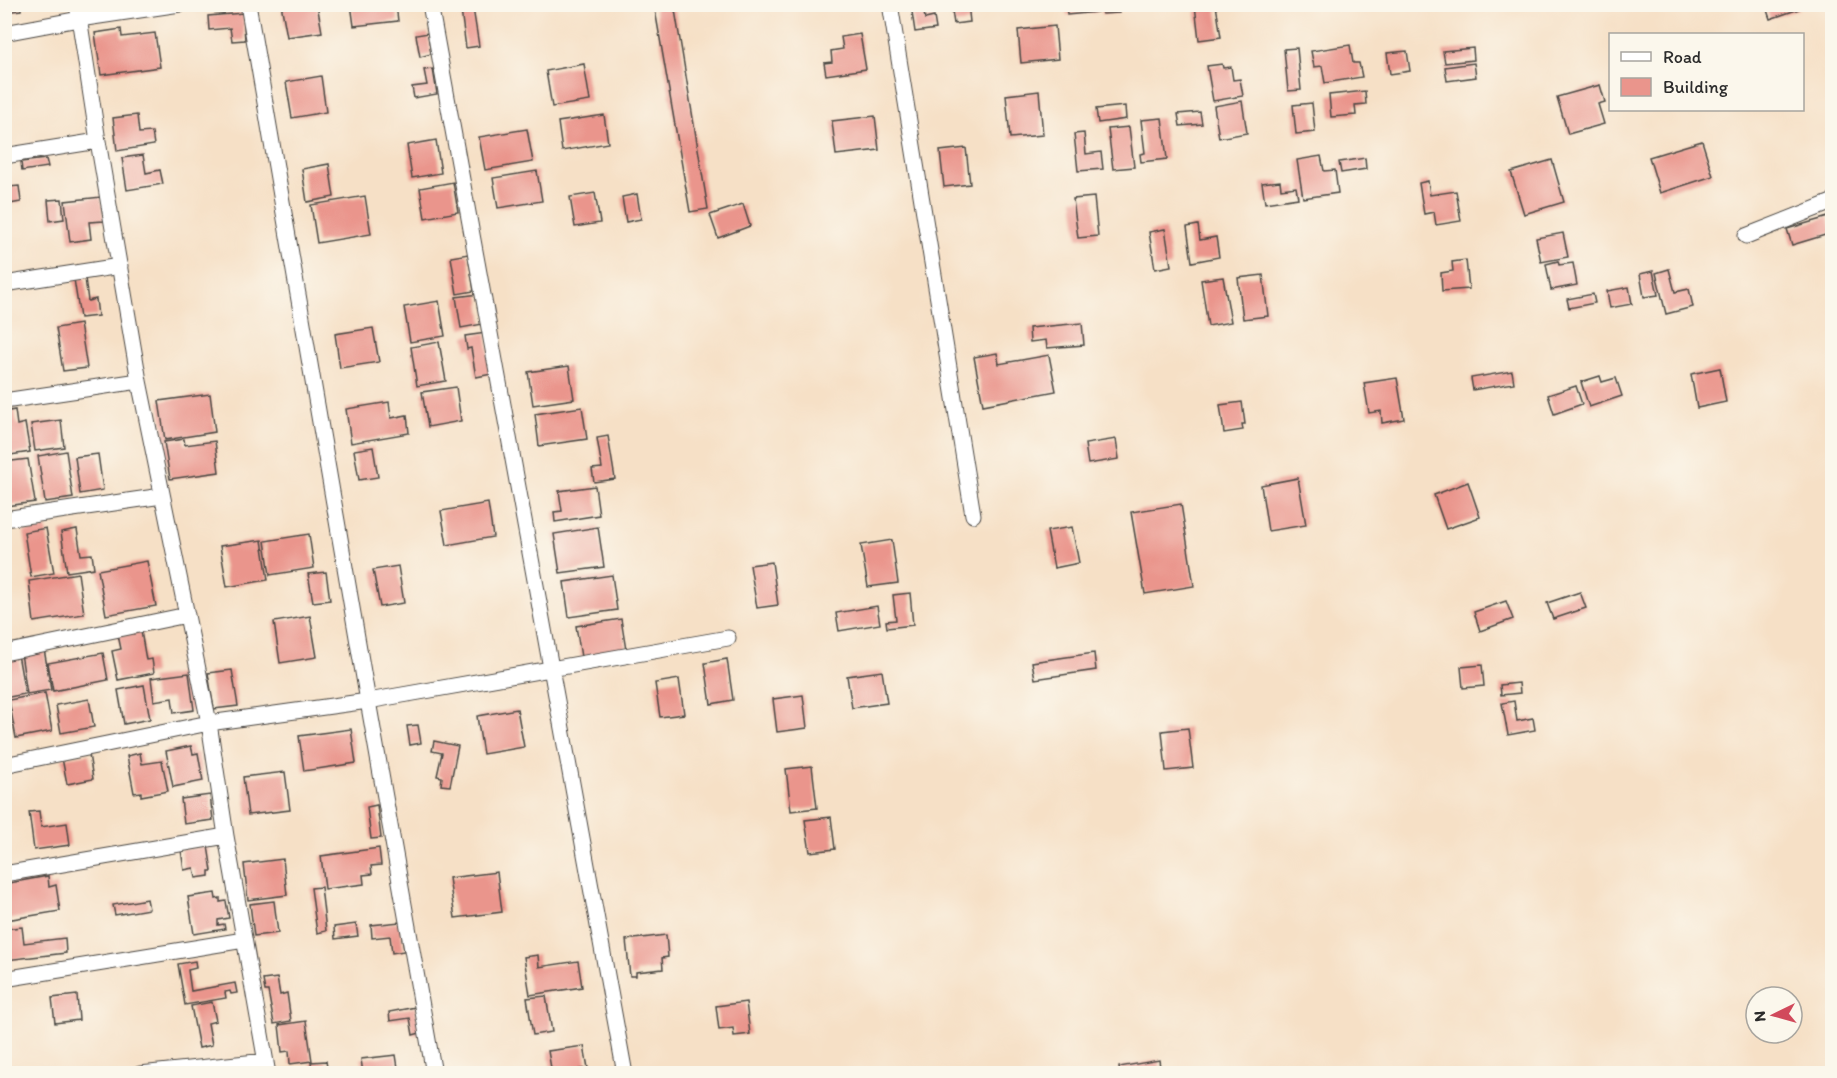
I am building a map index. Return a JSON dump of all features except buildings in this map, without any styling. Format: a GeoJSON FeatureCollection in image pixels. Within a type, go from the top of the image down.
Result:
{"type":"FeatureCollection","features":[{"type":"Feature","properties":{"kind":"street"},"geometry":{"type":"LineString","coordinates":[[4,33],[78,12],[180,4]]}},
{"type":"Feature","properties":{"kind":"street"},"geometry":{"type":"LineString","coordinates":[[248,4],[434,1074]]}},
{"type":"Feature","properties":{"kind":"street"},"geometry":{"type":"LineString","coordinates":[[430,4],[625,1074]]}},
{"type":"Feature","properties":{"kind":"street"},"geometry":{"type":"LineString","coordinates":[[890,4],[973,515]]}},
{"type":"Feature","properties":{"kind":"street"},"geometry":{"type":"LineString","coordinates":[[78,12],[139,381],[209,723],[225,836],[267,1068],[140,1074]]}},
{"type":"Feature","properties":{"kind":"street"},"geometry":{"type":"LineString","coordinates":[[4,156],[98,141]]}},
{"type":"Feature","properties":{"kind":"street"},"geometry":{"type":"LineString","coordinates":[[1746,236],[1833,202]]}},
{"type":"Feature","properties":{"kind":"street"},"geometry":{"type":"LineString","coordinates":[[4,284],[120,266]]}},
{"type":"Feature","properties":{"kind":"street"},"geometry":{"type":"LineString","coordinates":[[4,401],[139,381]]}},
{"type":"Feature","properties":{"kind":"street"},"geometry":{"type":"LineString","coordinates":[[4,519],[162,496]]}},
{"type":"Feature","properties":{"kind":"street"},"geometry":{"type":"LineString","coordinates":[[4,652],[187,615]]}},
{"type":"Feature","properties":{"kind":"street"},"geometry":{"type":"LineString","coordinates":[[4,765],[209,723],[368,701],[728,638]]}},
{"type":"Feature","properties":{"kind":"street"},"geometry":{"type":"LineString","coordinates":[[4,874],[225,836]]}},
{"type":"Feature","properties":{"kind":"street"},"geometry":{"type":"LineString","coordinates":[[4,979],[244,940]]}}]}
